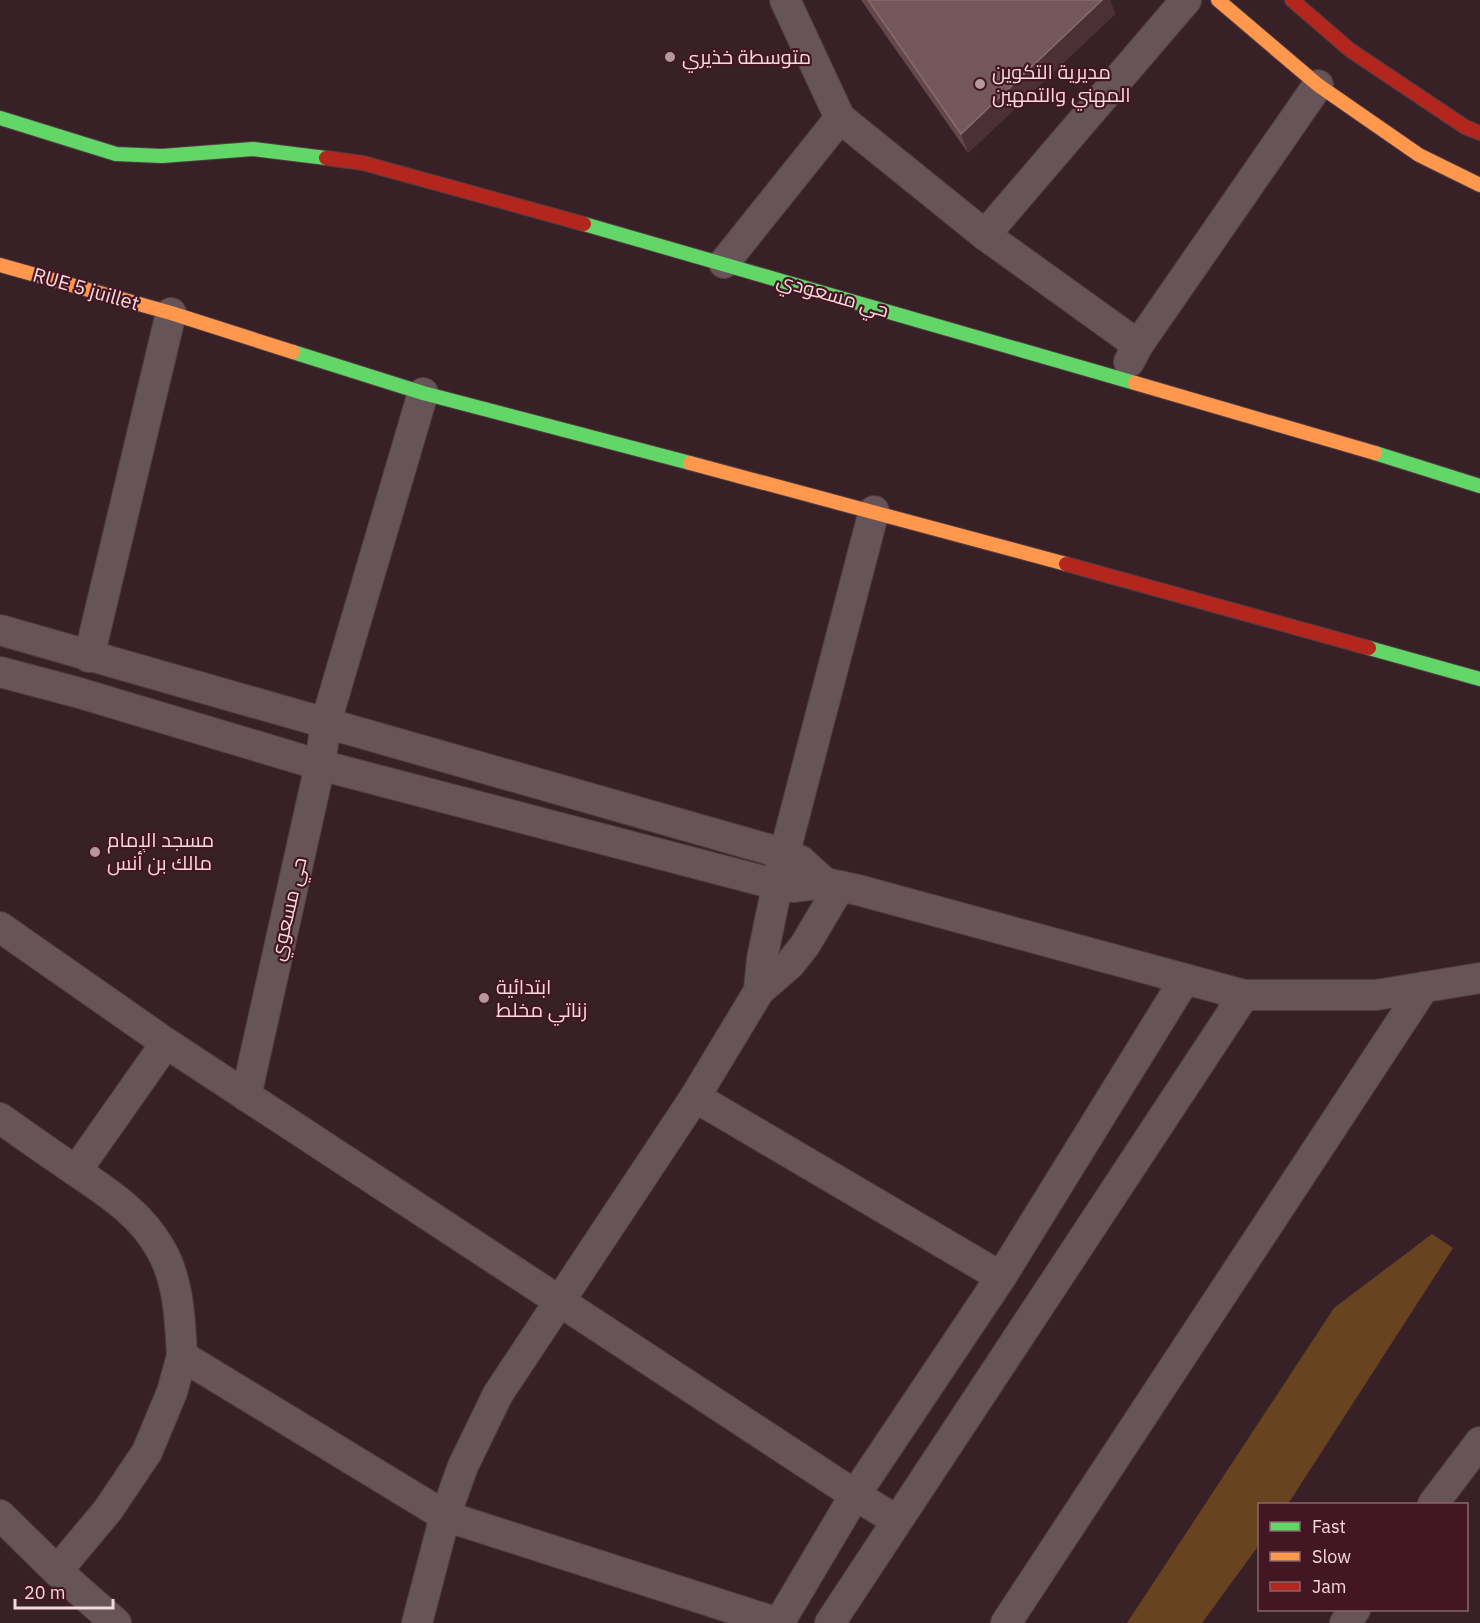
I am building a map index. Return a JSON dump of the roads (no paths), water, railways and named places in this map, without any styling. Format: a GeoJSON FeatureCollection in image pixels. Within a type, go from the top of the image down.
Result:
{"type":"FeatureCollection","features":[{"type":"Feature","properties":{"kind":"street"},"geometry":{"type":"LineString","coordinates":[[785,0],[840,118],[985,235],[1138,345]]}},
{"type":"Feature","properties":{"kind":"street"},"geometry":{"type":"LineString","coordinates":[[985,235],[1186,0]]}},
{"type":"Feature","properties":{"kind":"street"},"geometry":{"type":"LineString","coordinates":[[1218,0],[1318,85],[1419,155],[1480,185]]}},
{"type":"Feature","properties":{"kind":"street"},"geometry":{"type":"LineString","coordinates":[[1292,0],[1350,50],[1465,127],[1480,133]]}},
{"type":"Feature","properties":{"kind":"street"},"geometry":{"type":"LineString","coordinates":[[1120,378],[1138,345],[1318,85]]}},
{"type":"Feature","properties":{"kind":"street","name":"حي مسعودي"},"geometry":{"type":"LineString","coordinates":[[0,118],[116,153],[162,156],[253,149],[363,163],[724,263],[1437,471],[1480,486]]}},
{"type":"Feature","properties":{"kind":"street"},"geometry":{"type":"LineString","coordinates":[[724,263],[840,118]]}},
{"type":"Feature","properties":{"kind":"street","name":"RUE 5 juillet"},"geometry":{"type":"LineString","coordinates":[[0,265],[171,313],[423,393],[874,511],[1480,680]]}},
{"type":"Feature","properties":{"kind":"street"},"geometry":{"type":"LineString","coordinates":[[89,657],[171,313]]}},
{"type":"Feature","properties":{"kind":"street","name":"حي مسعوي"},"geometry":{"type":"LineString","coordinates":[[246,1096],[320,765],[326,722],[423,393]]}},
{"type":"Feature","properties":{"kind":"street"},"geometry":{"type":"LineString","coordinates":[[759,991],[762,959],[785,854],[874,511]]}},
{"type":"Feature","properties":{"kind":"street"},"geometry":{"type":"LineString","coordinates":[[0,630],[785,854],[801,861],[833,885]]}},
{"type":"Feature","properties":{"kind":"street"},"geometry":{"type":"LineString","coordinates":[[0,672],[76,692],[320,765],[778,885],[793,887],[833,885],[1244,995],[1376,995],[1479,975]]}},
{"type":"Feature","properties":{"kind":"street"},"geometry":{"type":"LineString","coordinates":[[417,1623],[445,1516],[463,1466],[498,1394],[695,1097],[759,991],[790,964],[805,945],[833,885]]}},
{"type":"Feature","properties":{"kind":"street"},"geometry":{"type":"LineString","coordinates":[[0,927],[246,1096],[896,1520]]}},
{"type":"Feature","properties":{"kind":"street"},"geometry":{"type":"LineString","coordinates":[[183,1356],[445,1516],[778,1623],[855,1495],[1001,1277],[1185,979]]}},
{"type":"Feature","properties":{"kind":"street"},"geometry":{"type":"LineString","coordinates":[[1006,1623],[1424,987]]}},
{"type":"Feature","properties":{"kind":"street"},"geometry":{"type":"LineString","coordinates":[[830,1623],[1244,995]]}},
{"type":"Feature","properties":{"kind":"street"},"geometry":{"type":"LineString","coordinates":[[76,1171],[166,1043]]}},
{"type":"Feature","properties":{"kind":"street"},"geometry":{"type":"LineString","coordinates":[[695,1097],[1001,1277]]}},
{"type":"Feature","properties":{"kind":"street"},"geometry":{"type":"LineString","coordinates":[[0,1118],[110,1194],[143,1222],[162,1250],[180,1310],[183,1356],[172,1392],[147,1452],[108,1510],[57,1571]]}},
{"type":"Feature","properties":{"kind":"street"},"geometry":{"type":"LineString","coordinates":[[1434,1503],[1480,1442]]}},
{"type":"Feature","properties":{"kind":"street"},"geometry":{"type":"LineString","coordinates":[[0,1515],[57,1571],[116,1623]]}},
{"type":"Feature","properties":{"kind":"street"},"geometry":{"type":"LineString","coordinates":[[1345,1623],[1354,1611]]}},
{"type":"Feature","properties":{"kind":"place","name":"متوسطة خذيري"},"geometry":{"type":"Point","coordinates":[670,57]}},
{"type":"Feature","properties":{"kind":"place","name":"مديرية التكوين المهني والتمهين"},"geometry":{"type":"Point","coordinates":[980,84]}},
{"type":"Feature","properties":{"kind":"place","name":"مسجد الإمام مالك بن أنس"},"geometry":{"type":"Point","coordinates":[95,852]}},
{"type":"Feature","properties":{"kind":"place","name":"ابتدائية زناتي مخلط"},"geometry":{"type":"Point","coordinates":[484,998]}}]}
